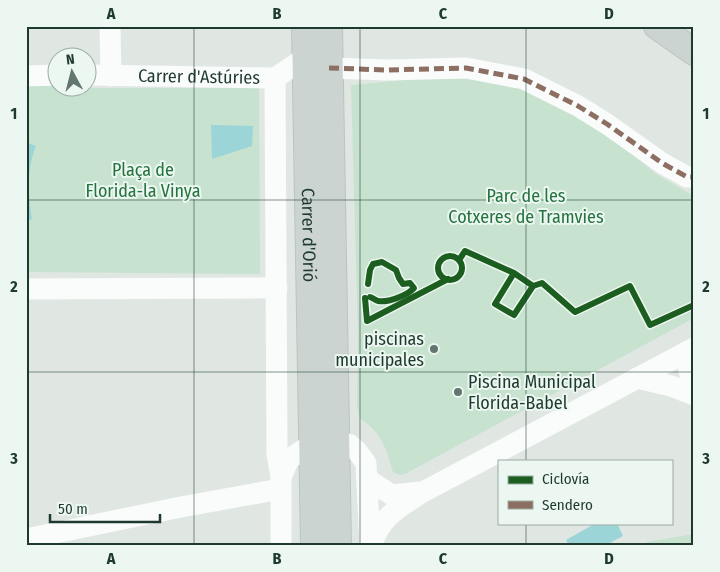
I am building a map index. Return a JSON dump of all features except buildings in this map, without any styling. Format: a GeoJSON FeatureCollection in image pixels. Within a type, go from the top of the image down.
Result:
{"type":"FeatureCollection","features":[{"type":"Feature","properties":{"kind":"main road","name":"Carrer d'Orió"},"geometry":{"type":"LineString","coordinates":[[305,26],[324,442],[338,546]]}},
{"type":"Feature","properties":{"kind":"main road","name":"Carrer d'Orió"},"geometry":{"type":"LineString","coordinates":[[314,546],[324,442],[329,26]]}},
{"type":"Feature","properties":{"kind":"main road"},"geometry":{"type":"LineString","coordinates":[[658,26],[694,52]]}},
{"type":"Feature","properties":{"kind":"main road"},"geometry":{"type":"LineString","coordinates":[[687,26],[694,31]]}},
{"type":"Feature","properties":{"kind":"street"},"geometry":{"type":"LineString","coordinates":[[110,26],[111,76]]}},
{"type":"Feature","properties":{"kind":"street","name":"Carrer d'Astúries"},"geometry":{"type":"LineString","coordinates":[[98,75],[275,78],[306,58]]}},
{"type":"Feature","properties":{"kind":"street"},"geometry":{"type":"LineString","coordinates":[[329,68],[387,70],[466,68],[524,79],[554,93],[607,124],[662,163],[687,177],[694,177]]}},
{"type":"Feature","properties":{"kind":"street"},"geometry":{"type":"LineString","coordinates":[[26,76],[48,75]]}},
{"type":"Feature","properties":{"kind":"street","name":"Carrer d'Orió"},"geometry":{"type":"LineString","coordinates":[[275,78],[277,454],[281,483],[281,546]]}},
{"type":"Feature","properties":{"kind":"street"},"geometry":{"type":"LineString","coordinates":[[26,289],[277,288]]}},
{"type":"Feature","properties":{"kind":"street"},"geometry":{"type":"LineString","coordinates":[[371,546],[382,521],[392,512],[423,492],[690,350],[690,376],[694,382]]}},
{"type":"Feature","properties":{"kind":"street"},"geometry":{"type":"LineString","coordinates":[[637,378],[694,394]]}},
{"type":"Feature","properties":{"kind":"street"},"geometry":{"type":"LineString","coordinates":[[26,540],[181,507],[281,483],[289,459],[324,442],[350,445],[362,456],[366,463],[371,546]]}},
{"type":"Feature","properties":{"kind":"street"},"geometry":{"type":"LineString","coordinates":[[366,479],[392,495],[423,492]]}},
{"type":"Feature","properties":{"kind":"green space","name":"Parc de les Cotxeres de Tramvies"},"geometry":{"type":"Polygon","coordinates":[[[435,77],[459,77],[513,84],[580,115],[633,154],[656,174],[694,196],[694,318],[405,474],[399,475],[393,472],[378,435],[360,419],[357,406],[358,333],[351,85],[435,77]]]}},
{"type":"Feature","properties":{"kind":"green space","name":"Plaça de Florida-la Vinya"},"geometry":{"type":"Polygon","coordinates":[[[26,86],[48,86],[48,98],[98,98],[98,88],[259,88],[260,274],[26,272],[26,86]]]}},
{"type":"Feature","properties":{"kind":"green space"},"geometry":{"type":"Polygon","coordinates":[[[694,534],[694,546],[646,546],[646,542],[694,534]]]}},
{"type":"Feature","properties":{"kind":"water"},"geometry":{"type":"Polygon","coordinates":[[[211,125],[253,126],[252,146],[212,159],[211,125]]]}},
{"type":"Feature","properties":{"kind":"water"},"geometry":{"type":"Polygon","coordinates":[[[26,142],[36,146],[29,173],[32,219],[26,221],[26,142]]]}},
{"type":"Feature","properties":{"kind":"water"},"geometry":{"type":"Polygon","coordinates":[[[594,524],[617,524],[623,536],[604,546],[569,546],[566,540],[594,524]]]}},
{"type":"Feature","properties":{"kind":"marked path"},"geometry":{"type":"LineString","coordinates":[[329,68],[387,70],[466,68],[524,79],[578,106],[662,163],[687,177],[694,177]]}},
{"type":"Feature","properties":{"kind":"cycle path"},"geometry":{"type":"LineString","coordinates":[[459,260],[465,251],[514,273],[533,286],[514,315],[495,304],[514,273]]}},
{"type":"Feature","properties":{"kind":"cycle path"},"geometry":{"type":"LineString","coordinates":[[450,256],[455,257],[461,263],[462,268],[461,273],[455,279],[450,280],[445,279],[439,273],[438,268],[439,263],[445,257],[450,256]]}},
{"type":"Feature","properties":{"kind":"cycle path"},"geometry":{"type":"LineString","coordinates":[[368,284],[373,264],[382,262],[396,270],[403,284],[410,283],[414,288],[403,296],[392,300],[378,301],[370,297]]}},
{"type":"Feature","properties":{"kind":"cycle path"},"geometry":{"type":"LineString","coordinates":[[365,298],[367,321],[448,279]]}},
{"type":"Feature","properties":{"kind":"cycle path"},"geometry":{"type":"LineString","coordinates":[[533,286],[542,283],[575,312],[630,286],[650,325],[694,305]]}},
{"type":"Feature","properties":{"kind":"place","name":"piscinas municipales"},"geometry":{"type":"Point","coordinates":[434,349]}},
{"type":"Feature","properties":{"kind":"place","name":"Piscina Municipal Florida-Babel"},"geometry":{"type":"Point","coordinates":[458,392]}}]}
